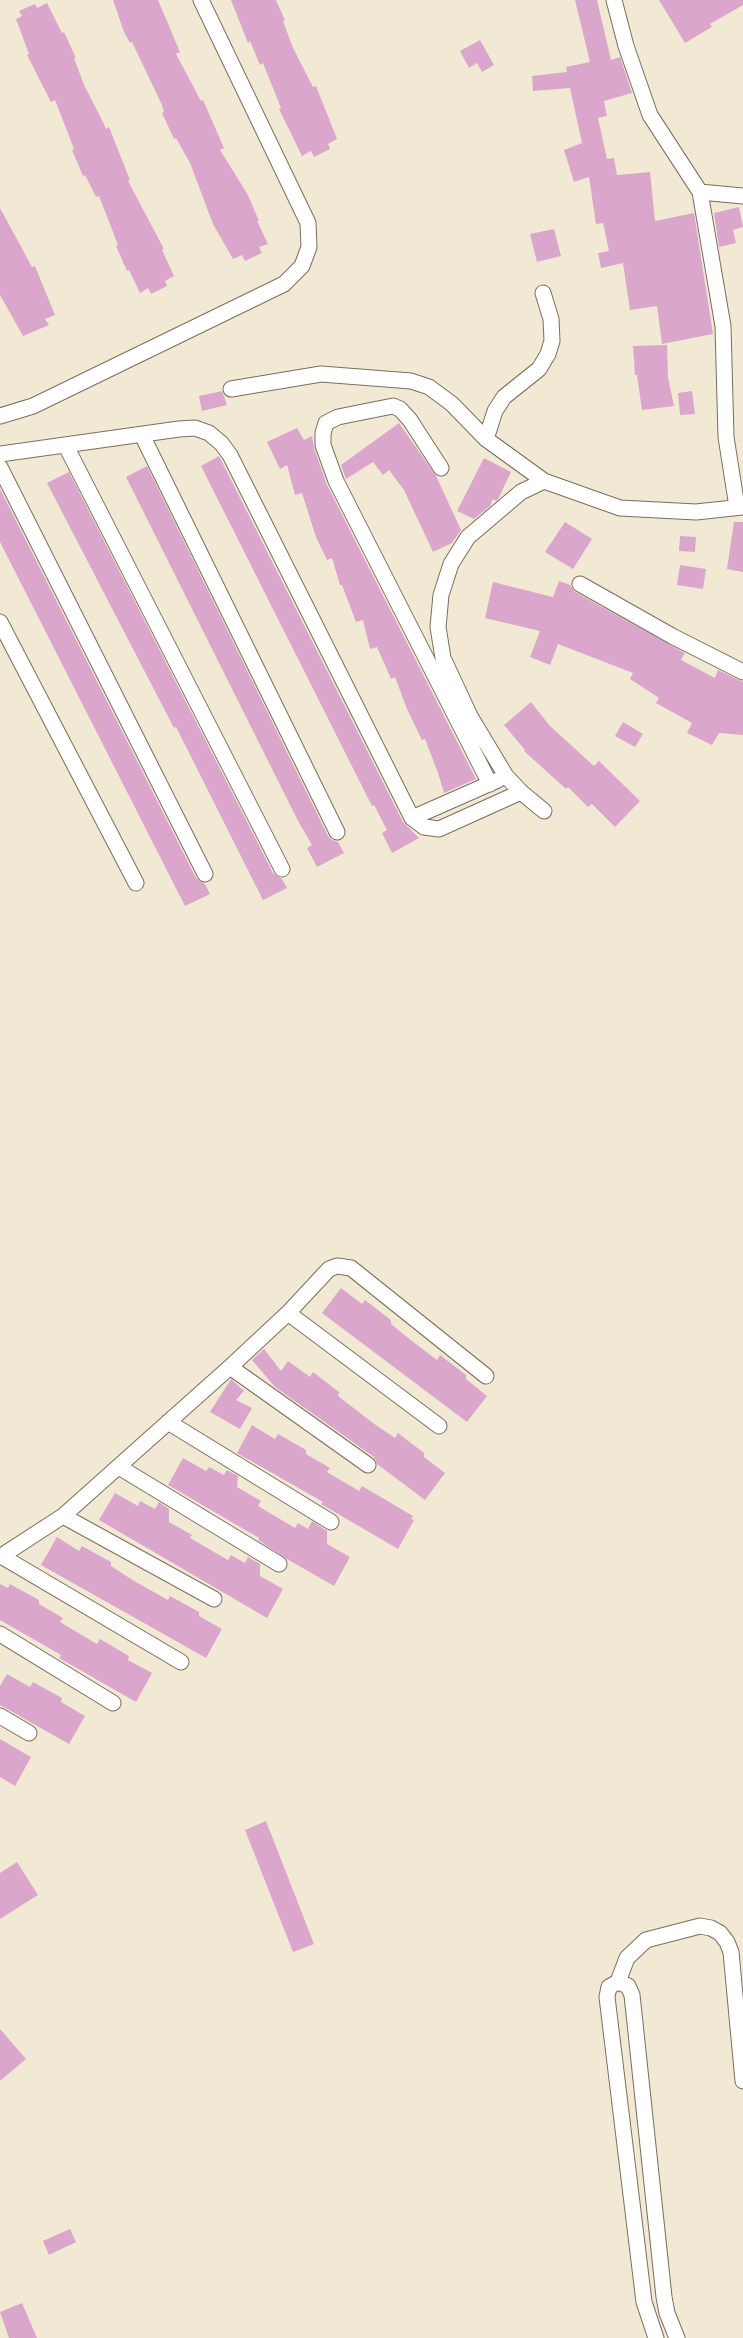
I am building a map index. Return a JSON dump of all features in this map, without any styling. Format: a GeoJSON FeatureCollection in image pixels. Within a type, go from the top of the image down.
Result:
{"type":"FeatureCollection","features":[{"type":"Feature","properties":{"kind":"street"},"geometry":{"type":"LineString","coordinates":[[0,416],[33,406],[284,284],[302,266],[309,247],[308,223],[201,0]]}},
{"type":"Feature","properties":{"kind":"street"},"geometry":{"type":"LineString","coordinates":[[231,389],[321,374],[411,381],[429,387],[452,404],[486,439],[543,481],[620,508],[696,512],[740,507],[726,437],[723,326],[700,192],[650,115],[626,46],[614,0]]}},
{"type":"Feature","properties":{"kind":"street"},"geometry":{"type":"LineString","coordinates":[[700,192],[743,196]]}},
{"type":"Feature","properties":{"kind":"street"},"geometry":{"type":"LineString","coordinates":[[486,439],[495,411],[504,397],[539,369],[548,354],[552,341],[551,319],[543,293]]}},
{"type":"Feature","properties":{"kind":"street"},"geometry":{"type":"LineString","coordinates":[[441,468],[410,420],[393,406],[338,417],[326,423],[323,445],[336,481],[490,784]]}},
{"type":"Feature","properties":{"kind":"street"},"geometry":{"type":"LineString","coordinates":[[0,454],[195,428],[209,433],[230,455],[412,818],[424,827],[439,829],[521,792]]}},
{"type":"Feature","properties":{"kind":"street"},"geometry":{"type":"LineString","coordinates":[[142,435],[337,832]]}},
{"type":"Feature","properties":{"kind":"street"},"geometry":{"type":"LineString","coordinates":[[66,446],[282,870]]}},
{"type":"Feature","properties":{"kind":"street"},"geometry":{"type":"LineString","coordinates":[[0,467],[204,874]]}},
{"type":"Feature","properties":{"kind":"street"},"geometry":{"type":"LineString","coordinates":[[543,481],[521,492],[468,537],[451,564],[441,595],[438,627],[443,658],[470,717],[506,776],[544,812]]}},
{"type":"Feature","properties":{"kind":"street"},"geometry":{"type":"LineString","coordinates":[[580,584],[672,636],[743,672]]}},
{"type":"Feature","properties":{"kind":"street"},"geometry":{"type":"LineString","coordinates":[[0,622],[136,883]]}},
{"type":"Feature","properties":{"kind":"street"},"geometry":{"type":"LineString","coordinates":[[412,818],[506,776]]}},
{"type":"Feature","properties":{"kind":"street"},"geometry":{"type":"LineString","coordinates":[[181,1662],[0,1557],[63,1516],[119,1467],[230,1368],[288,1313],[329,1269],[344,1266],[351,1268],[486,1376]]}},
{"type":"Feature","properties":{"kind":"street"},"geometry":{"type":"LineString","coordinates":[[288,1313],[439,1426]]}},
{"type":"Feature","properties":{"kind":"street"},"geometry":{"type":"LineString","coordinates":[[230,1368],[368,1466]]}},
{"type":"Feature","properties":{"kind":"street"},"geometry":{"type":"LineString","coordinates":[[168,1422],[331,1522]]}},
{"type":"Feature","properties":{"kind":"street"},"geometry":{"type":"LineString","coordinates":[[119,1467],[279,1564]]}},
{"type":"Feature","properties":{"kind":"street"},"geometry":{"type":"LineString","coordinates":[[63,1516],[213,1599]]}},
{"type":"Feature","properties":{"kind":"street"},"geometry":{"type":"LineString","coordinates":[[0,1634],[113,1703]]}},
{"type":"Feature","properties":{"kind":"street"},"geometry":{"type":"LineString","coordinates":[[0,1716],[29,1733]]}},
{"type":"Feature","properties":{"kind":"street"},"geometry":{"type":"LineString","coordinates":[[656,2338],[648,2317],[643,2287],[607,1996],[609,1987],[618,1982],[627,1958],[646,1940],[700,1926],[720,1933],[728,1942],[731,1952],[743,2080]]}},
{"type":"Feature","properties":{"kind":"street"},"geometry":{"type":"LineString","coordinates":[[618,1982],[628,1986],[632,1995],[663,2284],[667,2313],[677,2338]]}},
{"type":"Feature","properties":{"kind":"street"},"geometry":{"type":"LineString","coordinates":[[643,2287],[663,2284]]}},
{"type":"Feature","properties":{"kind":"building"},"geometry":{"type":"Polygon","coordinates":[[[113,0],[158,0],[180,52],[176,54],[201,101],[203,100],[224,148],[220,150],[248,195],[259,221],[257,221],[268,244],[259,247],[262,253],[245,261],[242,255],[233,259],[213,224],[190,163],[176,138],[174,139],[162,113],[164,112],[162,105],[132,42],[130,43],[124,32],[113,0]]]}},
{"type":"Feature","properties":{"kind":"building"},"geometry":{"type":"Polygon","coordinates":[[[231,0],[276,0],[285,20],[283,21],[293,48],[313,87],[316,86],[337,139],[328,144],[330,149],[314,157],[311,151],[302,156],[279,109],[281,108],[263,63],[260,65],[250,41],[248,43],[231,0]]]}},
{"type":"Feature","properties":{"kind":"building"},"geometry":{"type":"Polygon","coordinates":[[[575,0],[597,0],[611,60],[620,57],[632,93],[604,101],[607,116],[598,118],[607,159],[614,158],[617,175],[650,172],[655,221],[694,213],[713,334],[662,344],[657,306],[630,310],[623,263],[601,268],[598,253],[609,251],[603,223],[596,224],[589,177],[574,182],[564,150],[582,143],[570,88],[533,91],[532,76],[567,72],[566,67],[590,62],[575,0]]]}},
{"type":"Feature","properties":{"kind":"building"},"geometry":{"type":"Polygon","coordinates":[[[659,0],[743,0],[743,5],[710,24],[712,27],[685,43],[659,0]]]}},
{"type":"Feature","properties":{"kind":"building"},"geometry":{"type":"Polygon","coordinates":[[[47,3],[62,33],[64,32],[76,58],[74,58],[84,85],[106,129],[109,127],[130,180],[128,181],[164,249],[162,250],[174,276],[165,281],[167,286],[151,294],[148,288],[140,293],[129,270],[127,271],[99,196],[96,197],[85,175],[83,176],[72,150],[74,149],[55,100],[51,102],[27,55],[29,54],[16,19],[22,16],[19,11],[35,4],[37,8],[47,3]]]}},
{"type":"Feature","properties":{"kind":"building"},"geometry":{"type":"Polygon","coordinates":[[[480,40],[494,65],[482,72],[477,63],[469,68],[460,51],[480,40]]]}},
{"type":"Feature","properties":{"kind":"building"},"geometry":{"type":"Polygon","coordinates":[[[739,207],[743,227],[733,230],[736,243],[719,247],[714,213],[739,207]]]}},
{"type":"Feature","properties":{"kind":"building"},"geometry":{"type":"Polygon","coordinates":[[[0,208],[32,267],[35,266],[55,315],[45,319],[49,325],[23,336],[0,295],[0,208]]]}},
{"type":"Feature","properties":{"kind":"building"},"geometry":{"type":"Polygon","coordinates":[[[554,229],[561,256],[537,262],[530,234],[554,229]]]}},
{"type":"Feature","properties":{"kind":"building"},"geometry":{"type":"Polygon","coordinates":[[[667,345],[668,377],[674,406],[642,410],[637,375],[635,375],[633,346],[667,345]]]}},
{"type":"Feature","properties":{"kind":"building"},"geometry":{"type":"Polygon","coordinates":[[[222,391],[227,405],[202,411],[199,396],[222,391]]]}},
{"type":"Feature","properties":{"kind":"building"},"geometry":{"type":"Polygon","coordinates":[[[692,391],[695,414],[680,415],[678,393],[692,391]]]}},
{"type":"Feature","properties":{"kind":"building"},"geometry":{"type":"Polygon","coordinates":[[[399,423],[436,476],[461,530],[452,543],[433,552],[404,490],[389,470],[383,475],[373,462],[346,479],[341,465],[399,423]]]}},
{"type":"Feature","properties":{"kind":"building"},"geometry":{"type":"Polygon","coordinates":[[[297,428],[304,440],[312,436],[327,485],[476,779],[444,793],[425,739],[422,740],[407,709],[395,677],[391,679],[377,647],[370,649],[363,620],[356,622],[342,585],[340,585],[332,558],[327,560],[316,537],[302,493],[295,495],[287,465],[280,469],[267,442],[297,428]]]}},
{"type":"Feature","properties":{"kind":"building"},"geometry":{"type":"Polygon","coordinates":[[[219,456],[403,822],[419,838],[392,853],[382,833],[387,830],[374,805],[372,806],[201,466],[219,456]]]}},
{"type":"Feature","properties":{"kind":"building"},"geometry":{"type":"Polygon","coordinates":[[[484,458],[511,472],[498,499],[496,501],[493,499],[490,506],[474,519],[457,511],[484,458]]]}},
{"type":"Feature","properties":{"kind":"building"},"geometry":{"type":"Polygon","coordinates":[[[147,466],[328,836],[338,842],[344,853],[317,867],[307,848],[312,845],[126,477],[147,466]]]}},
{"type":"Feature","properties":{"kind":"building"},"geometry":{"type":"Polygon","coordinates":[[[69,472],[273,873],[282,879],[287,888],[263,900],[176,727],[174,728],[47,483],[69,472]]]}},
{"type":"Feature","properties":{"kind":"building"},"geometry":{"type":"Polygon","coordinates":[[[0,489],[196,878],[205,884],[210,894],[185,906],[0,542],[0,489]]]}},
{"type":"Feature","properties":{"kind":"building"},"geometry":{"type":"Polygon","coordinates":[[[565,522],[592,539],[573,569],[545,552],[565,522]]]}},
{"type":"Feature","properties":{"kind":"building"},"geometry":{"type":"Polygon","coordinates":[[[734,522],[743,522],[743,572],[727,569],[734,522]]]}},
{"type":"Feature","properties":{"kind":"building"},"geometry":{"type":"Polygon","coordinates":[[[680,536],[696,537],[695,552],[679,551],[680,536]]]}},
{"type":"Feature","properties":{"kind":"building"},"geometry":{"type":"Polygon","coordinates":[[[680,565],[706,569],[703,589],[677,585],[680,565]]]}},
{"type":"Feature","properties":{"kind":"building"},"geometry":{"type":"Polygon","coordinates":[[[559,581],[570,585],[575,592],[685,653],[681,660],[715,678],[718,670],[743,682],[743,735],[719,733],[712,745],[687,733],[692,723],[656,703],[659,698],[630,679],[633,673],[558,644],[550,665],[530,657],[540,631],[485,618],[493,582],[553,597],[559,581]]]}},
{"type":"Feature","properties":{"kind":"building"},"geometry":{"type":"Polygon","coordinates":[[[531,702],[550,726],[594,766],[599,761],[640,801],[615,827],[592,804],[588,807],[568,787],[566,789],[524,751],[504,725],[531,702]]]}},
{"type":"Feature","properties":{"kind":"building"},"geometry":{"type":"Polygon","coordinates":[[[623,722],[643,734],[635,747],[615,736],[623,722]]]}},
{"type":"Feature","properties":{"kind":"building"},"geometry":{"type":"Polygon","coordinates":[[[341,1288],[362,1304],[365,1300],[437,1360],[440,1355],[466,1375],[466,1379],[487,1396],[467,1422],[322,1313],[341,1288]]]}},
{"type":"Feature","properties":{"kind":"building"},"geometry":{"type":"Polygon","coordinates":[[[264,1349],[281,1371],[288,1361],[310,1377],[313,1372],[339,1392],[338,1396],[373,1423],[395,1438],[398,1433],[424,1453],[424,1457],[445,1473],[425,1500],[377,1464],[374,1457],[275,1387],[252,1360],[264,1349]]]}},
{"type":"Feature","properties":{"kind":"building"},"geometry":{"type":"Polygon","coordinates":[[[231,1379],[244,1391],[236,1400],[252,1408],[240,1429],[210,1412],[231,1379]]]}},
{"type":"Feature","properties":{"kind":"building"},"geometry":{"type":"Polygon","coordinates":[[[252,1425],[275,1439],[278,1434],[306,1450],[306,1454],[330,1468],[327,1472],[359,1491],[362,1486],[413,1516],[411,1519],[414,1520],[398,1549],[321,1504],[323,1502],[237,1453],[252,1425]]]}},
{"type":"Feature","properties":{"kind":"building"},"geometry":{"type":"Polygon","coordinates":[[[183,1458],[206,1471],[209,1467],[224,1475],[227,1470],[238,1476],[237,1487],[261,1501],[258,1506],[295,1528],[298,1523],[308,1529],[312,1521],[327,1531],[327,1544],[350,1557],[334,1586],[287,1559],[258,1540],[259,1538],[168,1485],[183,1458]]]}},
{"type":"Feature","properties":{"kind":"building"},"geometry":{"type":"Polygon","coordinates":[[[115,1493],[138,1506],[140,1501],[155,1509],[159,1502],[169,1509],[169,1522],[192,1535],[190,1538],[228,1560],[231,1555],[245,1563],[248,1557],[260,1564],[260,1576],[283,1589],[267,1618],[99,1520],[115,1493]]]}},
{"type":"Feature","properties":{"kind":"building"},"geometry":{"type":"Polygon","coordinates":[[[57,1537],[79,1551],[82,1546],[111,1562],[111,1566],[134,1581],[168,1600],[170,1596],[199,1612],[199,1616],[222,1629],[206,1658],[41,1565],[57,1537]]]}},
{"type":"Feature","properties":{"kind":"building"},"geometry":{"type":"Polygon","coordinates":[[[0,1584],[8,1588],[10,1584],[39,1600],[39,1604],[63,1618],[60,1622],[97,1644],[100,1639],[129,1656],[128,1660],[152,1673],[136,1702],[59,1658],[61,1655],[0,1620],[0,1584]]]}},
{"type":"Feature","properties":{"kind":"building"},"geometry":{"type":"Polygon","coordinates":[[[7,1674],[30,1687],[33,1682],[62,1698],[61,1702],[85,1716],[69,1744],[0,1705],[0,1686],[7,1674]]]}},
{"type":"Feature","properties":{"kind":"building"},"geometry":{"type":"Polygon","coordinates":[[[0,1739],[31,1757],[15,1786],[0,1777],[0,1739]]]}},
{"type":"Feature","properties":{"kind":"building"},"geometry":{"type":"Polygon","coordinates":[[[266,1821],[314,1944],[293,1952],[245,1830],[266,1821]]]}},
{"type":"Feature","properties":{"kind":"building"},"geometry":{"type":"Polygon","coordinates":[[[17,1862],[38,1895],[0,1919],[0,1873],[17,1862]]]}},
{"type":"Feature","properties":{"kind":"building"},"geometry":{"type":"Polygon","coordinates":[[[0,2029],[26,2059],[0,2081],[0,2029]]]}},
{"type":"Feature","properties":{"kind":"building"},"geometry":{"type":"Polygon","coordinates":[[[70,2229],[76,2242],[49,2255],[43,2241],[70,2229]]]}},
{"type":"Feature","properties":{"kind":"building"},"geometry":{"type":"Polygon","coordinates":[[[22,2303],[37,2338],[9,2338],[0,2312],[22,2303]]]}}]}
